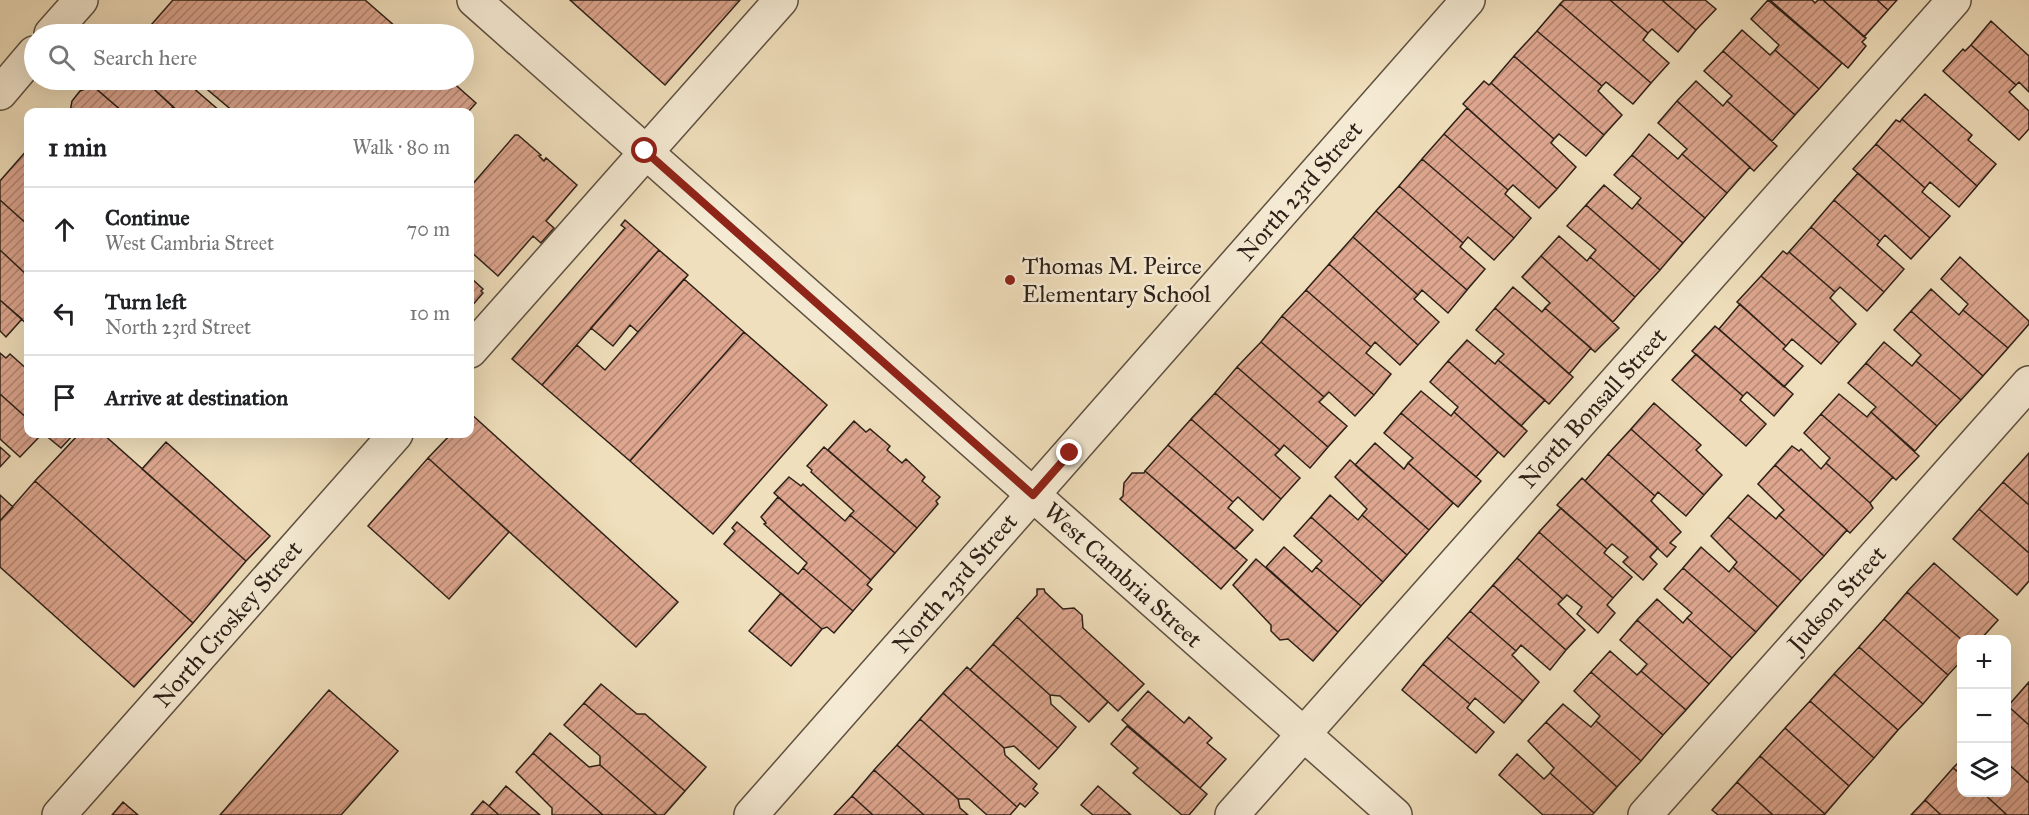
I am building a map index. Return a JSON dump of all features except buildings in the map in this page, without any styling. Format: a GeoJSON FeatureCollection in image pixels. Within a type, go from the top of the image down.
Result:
{"type":"FeatureCollection","features":[{"type":"Feature","properties":{"kind":"street"},"geometry":{"type":"LineString","coordinates":[[60,24],[81,0]]}},
{"type":"Feature","properties":{"kind":"street","name":"West Cambria Street"},"geometry":{"type":"LineString","coordinates":[[474,0],[1395,815]]}},
{"type":"Feature","properties":{"kind":"street"},"geometry":{"type":"LineString","coordinates":[[474,346],[781,0]]}},
{"type":"Feature","properties":{"kind":"street","name":"North 23rd Street"},"geometry":{"type":"LineString","coordinates":[[751,815],[1468,0]]}},
{"type":"Feature","properties":{"kind":"street","name":"North Bonsall Street"},"geometry":{"type":"LineString","coordinates":[[1232,815],[1954,0]]}},
{"type":"Feature","properties":{"kind":"street"},"geometry":{"type":"LineString","coordinates":[[0,93],[24,65]]}},
{"type":"Feature","properties":{"kind":"street","name":"Judson Street"},"geometry":{"type":"LineString","coordinates":[[1645,815],[2029,383]]}},
{"type":"Feature","properties":{"kind":"street","name":"North Croskey Street"},"geometry":{"type":"LineString","coordinates":[[59,815],[392,438]]}},
{"type":"Feature","properties":{"kind":"place","name":"Thomas M. Peirce Elementary School"},"geometry":{"type":"Point","coordinates":[1010,280]}},
{"type":"Feature","properties":{"kind":"route"},"geometry":{"type":"LineString","coordinates":[[645,151],[1033,495],[1070,453]]}}]}
